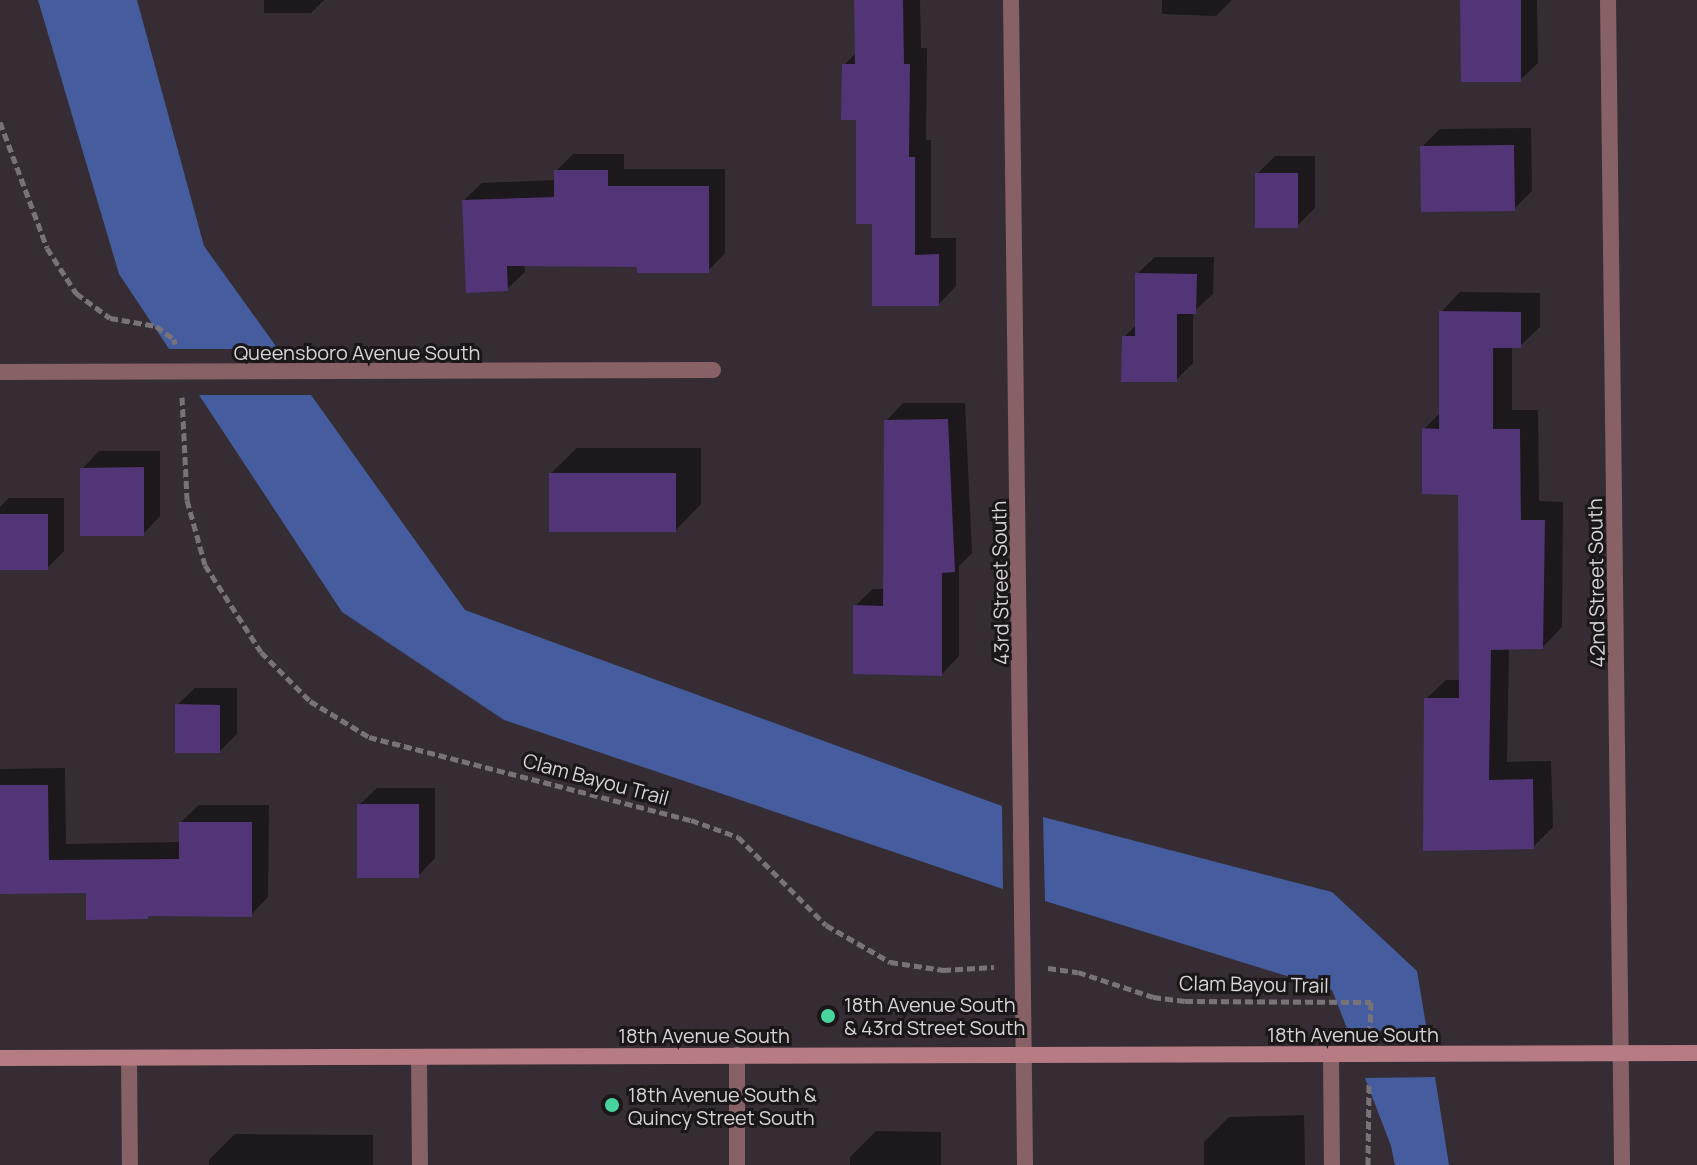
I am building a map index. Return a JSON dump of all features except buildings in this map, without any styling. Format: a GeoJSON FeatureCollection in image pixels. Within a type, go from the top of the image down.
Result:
{"type":"FeatureCollection","features":[{"type":"Feature","properties":{"kind":"street","name":"43rd Street South"},"geometry":{"type":"LineString","coordinates":[[1011,0],[1025,965],[1025,1165]]}},
{"type":"Feature","properties":{"kind":"street","name":"42nd Street South"},"geometry":{"type":"LineString","coordinates":[[1608,0],[1622,1165]]}},
{"type":"Feature","properties":{"kind":"street","name":"Queensboro Avenue South"},"geometry":{"type":"LineString","coordinates":[[0,372],[713,370]]}},
{"type":"Feature","properties":{"kind":"street","name":"18th Avenue South"},"geometry":{"type":"LineString","coordinates":[[0,1058],[1697,1053]]}},
{"type":"Feature","properties":{"kind":"street"},"geometry":{"type":"LineString","coordinates":[[1331,1054],[1332,1165]]}},
{"type":"Feature","properties":{"kind":"street"},"geometry":{"type":"LineString","coordinates":[[737,1055],[737,1165]]}},
{"type":"Feature","properties":{"kind":"street"},"geometry":{"type":"LineString","coordinates":[[419,1057],[420,1165]]}},
{"type":"Feature","properties":{"kind":"street"},"geometry":{"type":"LineString","coordinates":[[129,1058],[130,1165]]}},
{"type":"Feature","properties":{"kind":"path","name":"Clam Bayou Trail"},"geometry":{"type":"LineString","coordinates":[[0,122],[47,248],[76,293],[110,318],[156,326],[174,339],[181,373],[187,500],[205,565],[261,652],[310,701],[369,737],[691,820],[738,837],[826,925],[890,962],[943,970],[1025,965],[1078,972],[1153,997],[1185,1001],[1371,1002],[1368,1165]]}},
{"type":"Feature","properties":{"kind":"water"},"geometry":{"type":"Polygon","coordinates":[[[38,0],[137,0],[204,246],[278,349],[169,349],[119,274],[38,0]]]}},
{"type":"Feature","properties":{"kind":"water"},"geometry":{"type":"Polygon","coordinates":[[[199,395],[311,395],[465,610],[1002,806],[1003,889],[504,720],[342,612],[199,395]]]}},
{"type":"Feature","properties":{"kind":"water"},"geometry":{"type":"Polygon","coordinates":[[[1043,817],[1332,892],[1417,971],[1427,1031],[1348,1031],[1332,990],[1045,901],[1043,817]]]}},
{"type":"Feature","properties":{"kind":"water"},"geometry":{"type":"Polygon","coordinates":[[[1435,1077],[1449,1165],[1395,1165],[1391,1146],[1365,1078],[1435,1077]]]}},
{"type":"Feature","properties":{"kind":"place","name":"18th Avenue South & 43rd Street South"},"geometry":{"type":"Point","coordinates":[828,1016]}},
{"type":"Feature","properties":{"kind":"place","name":"18th Avenue South & Quincy Street South"},"geometry":{"type":"Point","coordinates":[612,1105]}}]}
